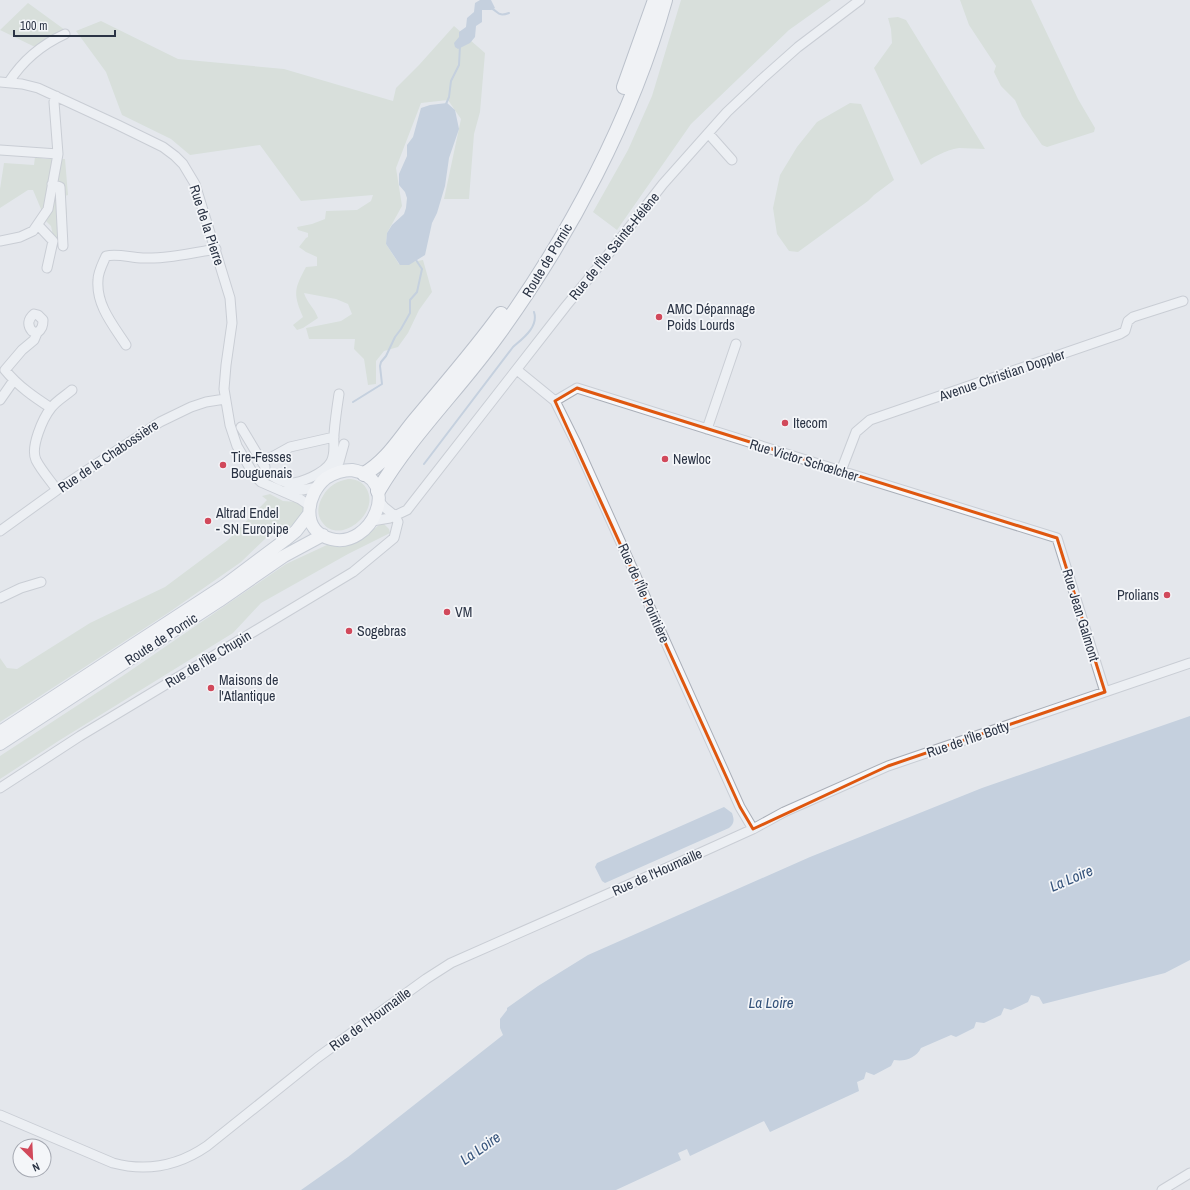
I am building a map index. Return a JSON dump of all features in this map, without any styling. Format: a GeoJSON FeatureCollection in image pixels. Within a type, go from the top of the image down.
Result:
{"type":"FeatureCollection","features":[{"type":"Feature","properties":{"kind":"highway","name":"Route de Pornic"},"geometry":{"type":"LineString","coordinates":[[358,472],[374,467],[386,456],[493,326],[536,263],[593,159],[628,78],[655,0]]}},
{"type":"Feature","properties":{"kind":"highway","name":"Route de Pornic"},"geometry":{"type":"LineString","coordinates":[[378,496],[415,438],[496,337],[521,302],[563,235],[620,122],[643,66],[665,0]]}},
{"type":"Feature","properties":{"kind":"main road"},"geometry":{"type":"LineString","coordinates":[[342,471],[358,472],[371,479],[378,496],[378,508],[372,521],[362,531],[350,537],[335,540],[324,535],[315,528],[307,515],[312,496],[318,487],[332,475],[342,471]]}},
{"type":"Feature","properties":{"kind":"main road","name":"Route de Pornic"},"geometry":{"type":"LineString","coordinates":[[0,732],[225,585],[285,540],[307,515]]}},
{"type":"Feature","properties":{"kind":"main road","name":"Route de Pornic"},"geometry":{"type":"LineString","coordinates":[[0,744],[219,602],[284,556],[324,535]]}},
{"type":"Feature","properties":{"kind":"street","name":"Rue de l'Île Sainte-Hélène"},"geometry":{"type":"LineString","coordinates":[[395,516],[407,510],[663,184],[708,133],[727,112],[798,47],[860,0]]}},
{"type":"Feature","properties":{"kind":"street"},"geometry":{"type":"LineString","coordinates":[[5,82],[31,55],[52,40],[65,34]]}},
{"type":"Feature","properties":{"kind":"street","name":"Rue de la Pierre"},"geometry":{"type":"LineString","coordinates":[[5,82],[38,88],[152,140],[175,156],[188,171],[195,184],[230,298],[232,316],[226,365],[225,399],[237,446],[254,475],[261,482],[300,499],[307,515]]}},
{"type":"Feature","properties":{"kind":"street"},"geometry":{"type":"LineString","coordinates":[[0,242],[20,237],[33,231],[48,209],[58,154],[54,102],[56,96]]}},
{"type":"Feature","properties":{"kind":"street"},"geometry":{"type":"LineString","coordinates":[[708,133],[732,160]]}},
{"type":"Feature","properties":{"kind":"street"},"geometry":{"type":"LineString","coordinates":[[0,150],[58,154]]}},
{"type":"Feature","properties":{"kind":"street"},"geometry":{"type":"LineString","coordinates":[[52,184],[60,187],[63,246]]}},
{"type":"Feature","properties":{"kind":"street"},"geometry":{"type":"LineString","coordinates":[[38,225],[53,241],[47,268]]}},
{"type":"Feature","properties":{"kind":"street"},"geometry":{"type":"LineString","coordinates":[[126,345],[104,312],[98,292],[98,278],[106,256],[112,255],[155,258],[216,250]]}},
{"type":"Feature","properties":{"kind":"street","name":"Avenue Christian Doppler"},"geometry":{"type":"LineString","coordinates":[[841,471],[856,432],[870,420],[925,397],[1120,334],[1125,331],[1128,317],[1133,317],[1183,301]]}},
{"type":"Feature","properties":{"kind":"street"},"geometry":{"type":"LineString","coordinates":[[37,333],[34,340],[22,350],[5,370],[30,394],[50,408]]}},
{"type":"Feature","properties":{"kind":"street"},"geometry":{"type":"LineString","coordinates":[[707,429],[736,344]]}},
{"type":"Feature","properties":{"kind":"street","name":"Rue de l'Île Pointière"},"geometry":{"type":"LineString","coordinates":[[517,370],[555,401],[576,443],[740,807],[753,829]]}},
{"type":"Feature","properties":{"kind":"street"},"geometry":{"type":"LineString","coordinates":[[0,400],[14,380]]}},
{"type":"Feature","properties":{"kind":"street","name":"Rue Victor Schœlcher"},"geometry":{"type":"LineString","coordinates":[[555,401],[577,388],[1057,538]]}},
{"type":"Feature","properties":{"kind":"street"},"geometry":{"type":"LineString","coordinates":[[57,490],[35,459],[34,452],[37,434],[50,408],[72,390]]}},
{"type":"Feature","properties":{"kind":"street"},"geometry":{"type":"LineString","coordinates":[[241,427],[263,462],[268,474],[287,483],[295,483],[305,480],[324,469],[331,461],[334,448],[339,394]]}},
{"type":"Feature","properties":{"kind":"street","name":"Rue de la Chabossière"},"geometry":{"type":"LineString","coordinates":[[0,531],[57,490],[160,422],[191,406],[225,399]]}},
{"type":"Feature","properties":{"kind":"street"},"geometry":{"type":"LineString","coordinates":[[263,462],[290,447],[334,437]]}},
{"type":"Feature","properties":{"kind":"street"},"geometry":{"type":"LineString","coordinates":[[332,475],[344,448],[346,462],[358,472]]}},
{"type":"Feature","properties":{"kind":"street"},"geometry":{"type":"LineString","coordinates":[[261,482],[268,474]]}},
{"type":"Feature","properties":{"kind":"street","name":"Rue de la Pierre"},"geometry":{"type":"LineString","coordinates":[[278,490],[302,490],[318,487]]}},
{"type":"Feature","properties":{"kind":"street"},"geometry":{"type":"LineString","coordinates":[[378,496],[384,507],[395,516]]}},
{"type":"Feature","properties":{"kind":"street"},"geometry":{"type":"LineString","coordinates":[[372,521],[395,516]]}},
{"type":"Feature","properties":{"kind":"street","name":"Rue de l'Île Chupin"},"geometry":{"type":"LineString","coordinates":[[0,788],[87,732],[353,572],[394,538],[398,522],[395,516]]}},
{"type":"Feature","properties":{"kind":"street","name":"Rue Jean Galmont"},"geometry":{"type":"LineString","coordinates":[[1057,538],[1105,692]]}},
{"type":"Feature","properties":{"kind":"street"},"geometry":{"type":"LineString","coordinates":[[0,598],[21,588],[41,582]]}},
{"type":"Feature","properties":{"kind":"street","name":"Rue de l'Île Botty"},"geometry":{"type":"LineString","coordinates":[[753,829],[784,812],[888,766],[1190,663]]}},
{"type":"Feature","properties":{"kind":"street","name":"Rue de l'Houmaille"},"geometry":{"type":"LineString","coordinates":[[0,1115],[113,1163],[132,1167],[148,1168],[178,1162],[207,1146],[318,1058],[445,966],[753,829]]}},
{"type":"Feature","properties":{"kind":"street"},"geometry":{"type":"LineString","coordinates":[[1162,1190],[1190,1173]]}},
{"type":"Feature","properties":{"kind":"highlighted area"},"geometry":{"type":"Polygon","coordinates":[[[577,388],[1057,538],[1105,692],[888,766],[753,829],[740,807],[555,401],[577,388]]]}},
{"type":"Feature","properties":{"kind":"green space"},"geometry":{"type":"Polygon","coordinates":[[[681,0],[831,0],[789,30],[691,124],[617,230],[593,212],[628,150],[652,96],[681,0]]]}},
{"type":"Feature","properties":{"kind":"green space"},"geometry":{"type":"Polygon","coordinates":[[[960,0],[1031,0],[1078,99],[1095,128],[1094,132],[1047,147],[1042,145],[1022,116],[1015,100],[1001,86],[994,72],[996,66],[969,25],[960,0]]]}},
{"type":"Feature","properties":{"kind":"green space"},"geometry":{"type":"Polygon","coordinates":[[[28,3],[65,30],[35,47],[0,30],[28,3]]]}},
{"type":"Feature","properties":{"kind":"green space"},"geometry":{"type":"Polygon","coordinates":[[[898,17],[906,20],[985,149],[954,149],[921,165],[874,68],[892,43],[891,29],[888,18],[898,17]]]}},
{"type":"Feature","properties":{"kind":"green space"},"geometry":{"type":"Polygon","coordinates":[[[101,21],[178,59],[284,69],[393,101],[396,88],[454,26],[485,53],[480,112],[474,134],[469,199],[444,199],[461,119],[448,100],[421,103],[396,168],[402,206],[387,233],[386,244],[399,264],[423,260],[432,292],[419,310],[408,333],[398,347],[384,351],[376,361],[376,384],[368,385],[364,359],[354,349],[355,339],[309,339],[306,328],[341,321],[352,314],[348,304],[336,299],[304,293],[318,318],[303,328],[297,330],[293,325],[303,317],[296,297],[299,281],[306,267],[317,266],[317,257],[299,247],[308,237],[308,233],[298,230],[297,227],[312,224],[325,219],[326,211],[357,210],[371,201],[373,195],[301,201],[260,145],[190,155],[171,139],[122,115],[106,72],[76,31],[101,21]]]}},
{"type":"Feature","properties":{"kind":"green space"},"geometry":{"type":"Polygon","coordinates":[[[850,103],[861,104],[894,180],[798,252],[789,251],[777,234],[773,208],[780,175],[797,147],[817,122],[850,103]]]}},
{"type":"Feature","properties":{"kind":"green space"},"geometry":{"type":"Polygon","coordinates":[[[35,157],[45,159],[65,159],[68,195],[65,196],[67,214],[59,215],[61,245],[55,245],[51,226],[46,221],[33,190],[28,190],[0,208],[0,189],[4,163],[34,165],[35,157]]]}},
{"type":"Feature","properties":{"kind":"green space"},"geometry":{"type":"Polygon","coordinates":[[[348,479],[358,481],[366,488],[369,497],[368,507],[364,516],[348,529],[338,531],[329,529],[322,522],[319,516],[318,509],[320,502],[325,492],[330,487],[348,479]]]}},
{"type":"Feature","properties":{"kind":"green space"},"geometry":{"type":"Polygon","coordinates":[[[270,494],[283,501],[297,502],[301,505],[304,508],[304,513],[299,522],[267,537],[241,562],[168,613],[0,722],[0,658],[7,668],[17,669],[90,623],[165,587],[228,540],[267,500],[262,496],[270,494]]]}},
{"type":"Feature","properties":{"kind":"green space"},"geometry":{"type":"Polygon","coordinates":[[[384,524],[389,529],[390,533],[348,554],[261,603],[233,633],[0,779],[0,756],[127,673],[286,564],[329,544],[355,541],[368,534],[379,525],[384,524]]]}},
{"type":"Feature","properties":{"kind":"water"},"geometry":{"type":"Polygon","coordinates":[[[480,0],[491,0],[495,8],[491,10],[482,10],[482,22],[476,26],[475,37],[470,43],[458,49],[455,47],[454,43],[459,37],[459,32],[466,27],[467,18],[474,12],[475,3],[480,0]]]}},
{"type":"Feature","properties":{"kind":"water"},"geometry":{"type":"Polygon","coordinates":[[[447,103],[455,110],[459,129],[449,158],[445,186],[437,213],[432,223],[425,255],[409,265],[400,265],[386,244],[387,233],[392,225],[404,214],[406,208],[407,198],[405,192],[399,185],[399,174],[407,156],[407,145],[413,137],[421,108],[430,105],[447,103]]]}},
{"type":"Feature","properties":{"kind":"water","name":"La Loire"},"geometry":{"type":"Polygon","coordinates":[[[1190,716],[1190,960],[1165,973],[1043,1004],[1039,997],[1031,995],[1028,1002],[1011,1010],[1004,1008],[1001,1015],[984,1023],[976,1022],[974,1028],[956,1037],[951,1035],[921,1048],[913,1057],[902,1060],[894,1060],[891,1066],[874,1075],[866,1072],[864,1079],[857,1082],[859,1091],[770,1132],[764,1121],[690,1156],[687,1149],[678,1153],[681,1160],[616,1190],[301,1190],[348,1157],[503,1035],[500,1028],[500,1019],[507,1008],[538,986],[588,955],[810,857],[982,788],[1190,716]]]}},
{"type":"Feature","properties":{"kind":"water"},"geometry":{"type":"Polygon","coordinates":[[[724,807],[732,813],[734,821],[729,828],[605,883],[602,881],[595,867],[597,863],[724,807]]]}},
{"type":"Feature","properties":{"kind":"waterway"},"geometry":{"type":"LineString","coordinates":[[491,8],[499,14],[509,13]]}},
{"type":"Feature","properties":{"kind":"waterway"},"geometry":{"type":"LineString","coordinates":[[446,104],[449,97],[451,81],[459,65],[460,46]]}},
{"type":"Feature","properties":{"kind":"waterway"},"geometry":{"type":"LineString","coordinates":[[353,402],[382,384],[381,362],[386,356],[395,337],[410,313],[410,300],[417,292],[422,269],[416,260]]}},
{"type":"Feature","properties":{"kind":"waterway"},"geometry":{"type":"LineString","coordinates":[[424,464],[513,347],[532,328],[535,317],[534,312]]}},
{"type":"Feature","properties":{"kind":"place","name":"AMC Dépannage Poids Lourds"},"geometry":{"type":"Point","coordinates":[659,317]}},
{"type":"Feature","properties":{"kind":"place","name":"Itecom"},"geometry":{"type":"Point","coordinates":[785,423]}},
{"type":"Feature","properties":{"kind":"place","name":"Newloc"},"geometry":{"type":"Point","coordinates":[665,459]}},
{"type":"Feature","properties":{"kind":"place","name":"Tire-Fesses Bouguenais"},"geometry":{"type":"Point","coordinates":[223,465]}},
{"type":"Feature","properties":{"kind":"place","name":"Altrad Endel - SN Europipe"},"geometry":{"type":"Point","coordinates":[208,521]}},
{"type":"Feature","properties":{"kind":"place","name":"Prolians"},"geometry":{"type":"Point","coordinates":[1167,595]}},
{"type":"Feature","properties":{"kind":"place","name":"VM"},"geometry":{"type":"Point","coordinates":[447,612]}},
{"type":"Feature","properties":{"kind":"place","name":"Sogebras"},"geometry":{"type":"Point","coordinates":[349,631]}},
{"type":"Feature","properties":{"kind":"place","name":"Maisons de l'Atlantique"},"geometry":{"type":"Point","coordinates":[211,688]}}]}
